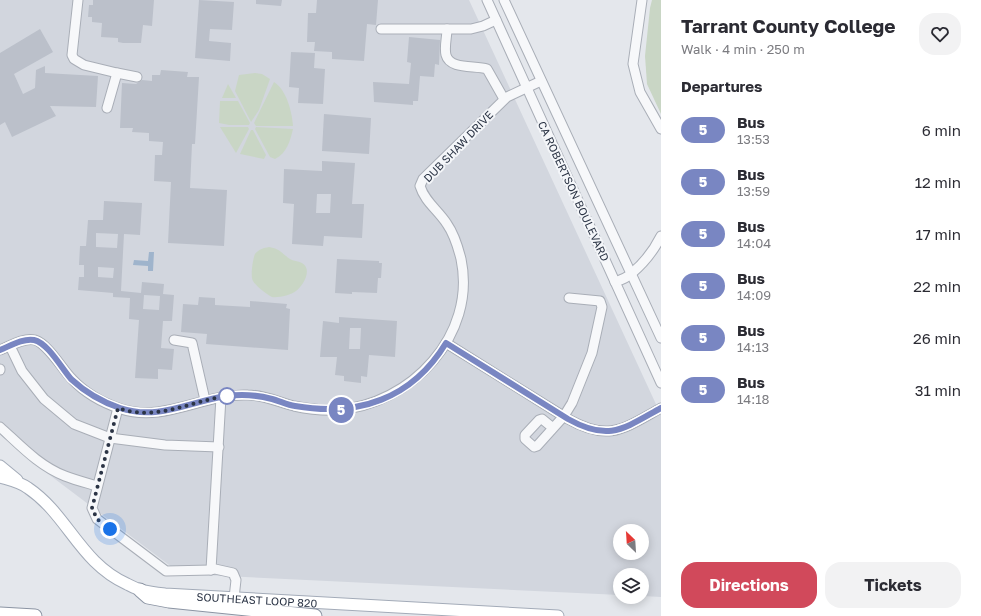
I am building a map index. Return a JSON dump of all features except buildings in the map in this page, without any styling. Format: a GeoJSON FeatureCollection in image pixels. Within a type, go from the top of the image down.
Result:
{"type":"FeatureCollection","features":[{"type":"Feature","properties":{"kind":"highway"},"geometry":{"type":"LineString","coordinates":[[140,590],[148,597],[169,601],[314,616]]}},
{"type":"Feature","properties":{"kind":"highway"},"geometry":{"type":"LineString","coordinates":[[0,614],[35,616]]}},
{"type":"Feature","properties":{"kind":"main road"},"geometry":{"type":"LineString","coordinates":[[0,466],[20,483]]}},
{"type":"Feature","properties":{"kind":"main road","name":"SOUTHEAST LOOP 820"},"geometry":{"type":"LineString","coordinates":[[0,476],[20,483],[40,497],[57,515],[85,552],[97,564],[121,582],[140,590],[165,594],[558,616]]}},
{"type":"Feature","properties":{"kind":"street"},"geometry":{"type":"LineString","coordinates":[[78,0],[76,29],[72,50],[74,59],[84,65],[137,77]]}},
{"type":"Feature","properties":{"kind":"street","name":"CA ROBERTSON BOULEVARD"},"geometry":{"type":"LineString","coordinates":[[487,0],[661,383]]}},
{"type":"Feature","properties":{"kind":"street","name":"CA ROBERTSON BOULEVARD"},"geometry":{"type":"LineString","coordinates":[[504,0],[661,338]]}},
{"type":"Feature","properties":{"kind":"street"},"geometry":{"type":"LineString","coordinates":[[642,0],[633,64],[640,92],[661,129]]}},
{"type":"Feature","properties":{"kind":"street"},"geometry":{"type":"LineString","coordinates":[[382,29],[471,29],[483,26],[496,20]]}},
{"type":"Feature","properties":{"kind":"street"},"geometry":{"type":"LineString","coordinates":[[447,28],[446,53],[449,60],[453,64],[487,69],[504,100]]}},
{"type":"Feature","properties":{"kind":"street"},"geometry":{"type":"LineString","coordinates":[[107,108],[117,73]]}},
{"type":"Feature","properties":{"kind":"street","name":"DUB SHAW DRIVE"},"geometry":{"type":"LineString","coordinates":[[0,350],[28,340],[36,340],[44,345],[80,387],[100,400],[118,408],[133,411],[170,411],[205,400],[248,395],[259,396],[293,406],[315,410],[355,408],[375,403],[397,392],[414,381],[435,359],[446,343],[458,316],[462,301],[463,286],[461,259],[454,237],[447,224],[422,195],[420,186],[423,179],[504,100],[541,81]]}},
{"type":"Feature","properties":{"kind":"street"},"geometry":{"type":"LineString","coordinates":[[615,282],[631,274],[654,248],[661,236]]}},
{"type":"Feature","properties":{"kind":"street"},"geometry":{"type":"LineString","coordinates":[[553,428],[564,416],[572,403],[592,353],[602,307],[600,301],[569,298]]}},
{"type":"Feature","properties":{"kind":"street"},"geometry":{"type":"LineString","coordinates":[[174,340],[192,343],[205,400]]}},
{"type":"Feature","properties":{"kind":"street"},"geometry":{"type":"LineString","coordinates":[[446,343],[564,416],[589,429],[607,432],[628,426],[661,408]]}},
{"type":"Feature","properties":{"kind":"street"},"geometry":{"type":"LineString","coordinates":[[10,346],[22,371],[44,399],[74,424],[110,438],[165,445],[219,447]]}},
{"type":"Feature","properties":{"kind":"street"},"geometry":{"type":"LineString","coordinates":[[211,570],[221,397]]}},
{"type":"Feature","properties":{"kind":"street"},"geometry":{"type":"LineString","coordinates":[[118,408],[92,508],[97,519],[166,571],[215,569],[233,573],[236,580],[234,598]]}},
{"type":"Feature","properties":{"kind":"street"},"geometry":{"type":"LineString","coordinates":[[0,427],[44,465],[64,475],[98,486]]}},
{"type":"Feature","properties":{"kind":"shaded area"},"geometry":{"type":"Polygon","coordinates":[[[0,0],[469,0],[661,415],[661,597],[649,596],[649,568],[613,568],[613,595],[181,574],[39,467],[0,425],[0,0]]]}},
{"type":"Feature","properties":{"kind":"green space"},"geometry":{"type":"Polygon","coordinates":[[[652,0],[661,0],[661,114],[647,84],[645,56],[652,0]]]}},
{"type":"Feature","properties":{"kind":"green space"},"geometry":{"type":"Polygon","coordinates":[[[255,73],[262,74],[270,79],[259,110],[251,122],[235,91],[239,75],[255,73]]]}},
{"type":"Feature","properties":{"kind":"green space"},"geometry":{"type":"Polygon","coordinates":[[[274,82],[282,90],[288,102],[293,126],[256,126],[254,123],[274,82]]]}},
{"type":"Feature","properties":{"kind":"green space"},"geometry":{"type":"Polygon","coordinates":[[[228,84],[236,98],[222,98],[228,84]]]}},
{"type":"Feature","properties":{"kind":"green space"},"geometry":{"type":"Polygon","coordinates":[[[220,101],[238,101],[250,123],[249,125],[229,125],[219,123],[220,101]]]}},
{"type":"Feature","properties":{"kind":"green space"},"geometry":{"type":"Polygon","coordinates":[[[220,127],[248,127],[249,129],[236,153],[220,127]]]}},
{"type":"Feature","properties":{"kind":"green space"},"geometry":{"type":"Polygon","coordinates":[[[256,127],[293,129],[291,138],[285,150],[275,159],[270,157],[255,129],[256,127]]]}},
{"type":"Feature","properties":{"kind":"green space"},"geometry":{"type":"Polygon","coordinates":[[[251,130],[253,130],[266,155],[264,159],[240,154],[251,130]]]}},
{"type":"Feature","properties":{"kind":"green space"},"geometry":{"type":"Polygon","coordinates":[[[269,247],[279,250],[290,259],[302,263],[305,266],[307,269],[306,277],[299,289],[284,296],[272,297],[261,290],[253,281],[252,272],[255,254],[263,248],[269,247]]]}},
{"type":"Feature","properties":{"kind":"water"},"geometry":{"type":"Polygon","coordinates":[[[149,252],[154,252],[153,271],[148,271],[148,266],[133,265],[134,260],[148,261],[149,252]]]}},
{"type":"Feature","properties":{"kind":"bus line","name":"5"},"geometry":{"type":"LineString","coordinates":[[0,350],[19,342],[36,340],[44,345],[62,368],[80,387],[111,405],[133,411],[170,411],[196,402],[227,396],[248,395],[259,396],[293,406],[315,410],[355,408],[375,403],[397,392],[414,381],[426,370],[446,343],[568,419],[589,429],[607,432],[616,430],[628,426],[661,408]]}},
{"type":"Feature","properties":{"kind":"route"},"geometry":{"type":"LineString","coordinates":[[110,529],[97,519],[92,508],[118,408],[146,412],[170,411],[196,402],[227,396]]}}]}
